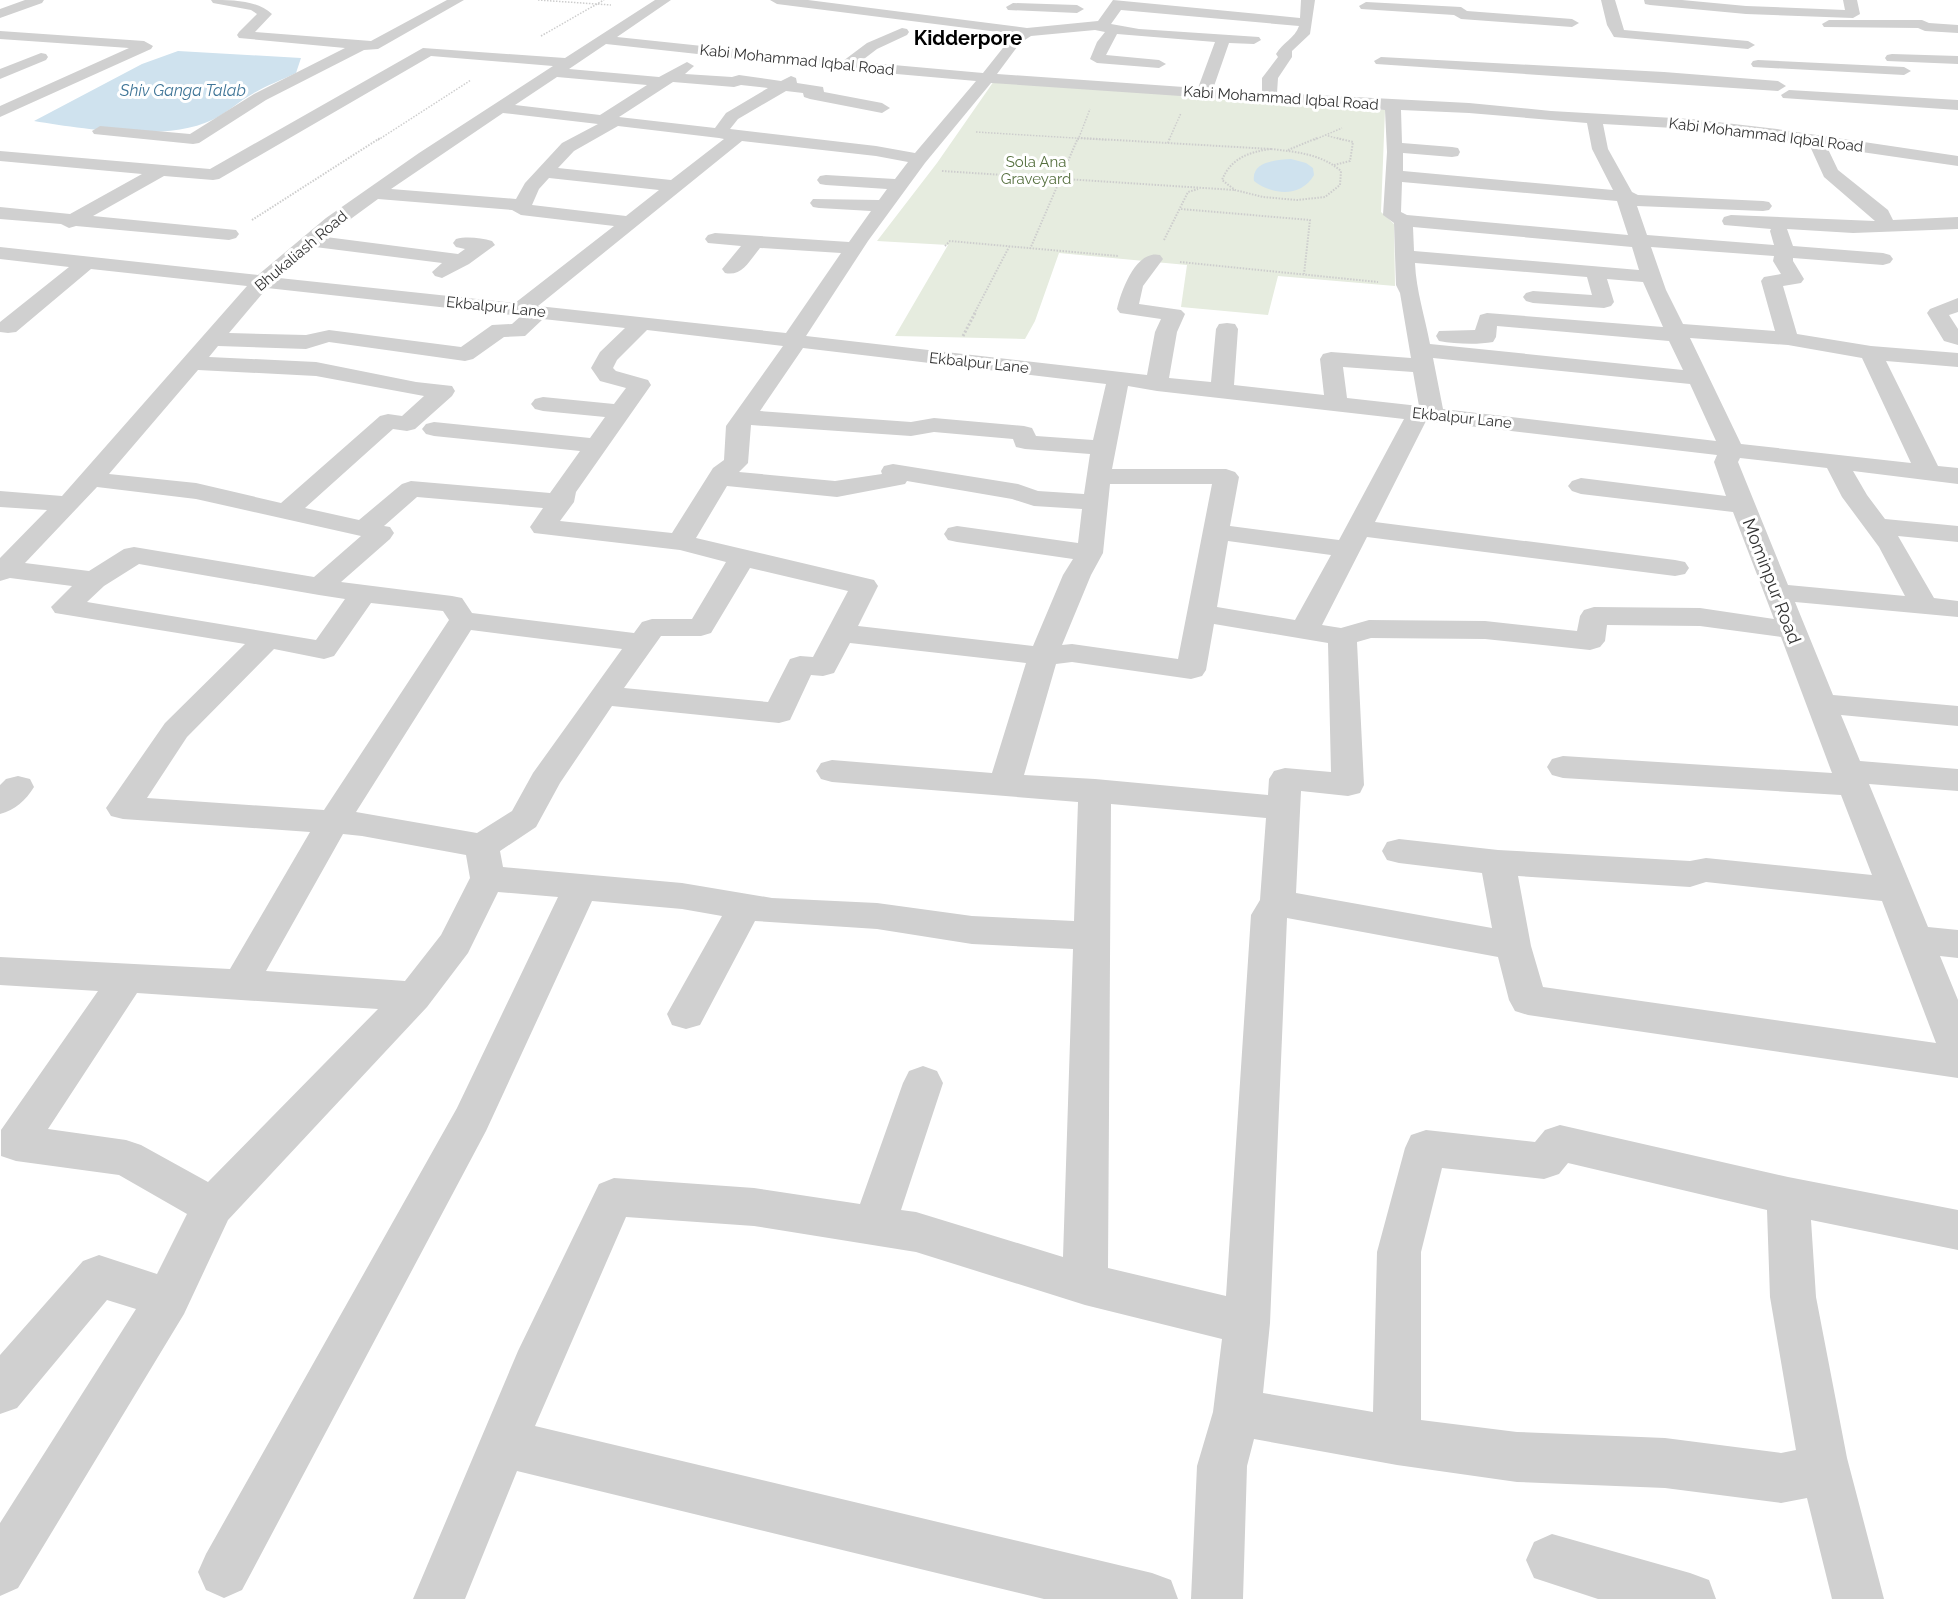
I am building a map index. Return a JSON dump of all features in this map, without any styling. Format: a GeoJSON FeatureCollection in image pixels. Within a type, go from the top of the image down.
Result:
{"type":"FeatureCollection","features":[{"type":"Feature","properties":{"kind":"street"},"geometry":{"type":"LineString","coordinates":[[0,14],[37,0]]}},
{"type":"Feature","properties":{"kind":"street"},"geometry":{"type":"LineString","coordinates":[[218,0],[255,7],[265,14],[244,35],[374,46],[457,0]]}},
{"type":"Feature","properties":{"kind":"street"},"geometry":{"type":"LineString","coordinates":[[777,0],[810,2],[866,12],[944,15],[1021,31],[1102,25],[1109,19],[1116,6]]}},
{"type":"Feature","properties":{"kind":"street"},"geometry":{"type":"LineString","coordinates":[[866,12],[881,0]]}},
{"type":"Feature","properties":{"kind":"street"},"geometry":{"type":"LineString","coordinates":[[1608,0],[1614,25],[1619,34],[1748,45]]}},
{"type":"Feature","properties":{"kind":"street"},"geometry":{"type":"LineString","coordinates":[[1747,14],[1853,14],[1850,0]]}},
{"type":"Feature","properties":{"kind":"street"},"geometry":{"type":"LineString","coordinates":[[1650,1],[1843,24],[1922,24],[1925,27],[1958,29]]}},
{"type":"Feature","properties":{"kind":"street"},"geometry":{"type":"LineString","coordinates":[[1650,1],[1657,6],[1656,11],[1659,17]]}},
{"type":"Feature","properties":{"kind":"street"},"geometry":{"type":"LineString","coordinates":[[1269,97],[1269,78],[1285,57],[1283,54],[1287,46],[1302,35],[1306,23],[1304,3]]}},
{"type":"Feature","properties":{"kind":"street","name":"Bhukaliash Road"},"geometry":{"type":"LineString","coordinates":[[2,571],[69,504],[262,282],[310,242],[396,178],[659,4]]}},
{"type":"Feature","properties":{"kind":"street"},"geometry":{"type":"LineString","coordinates":[[1021,31],[1012,4],[1091,10],[1116,6],[1306,23]]}},
{"type":"Feature","properties":{"kind":"street"},"geometry":{"type":"LineString","coordinates":[[1366,6],[1572,22]]}},
{"type":"Feature","properties":{"kind":"street"},"geometry":{"type":"LineString","coordinates":[[1829,13],[1843,24],[1875,42],[1939,105]]}},
{"type":"Feature","properties":{"kind":"street"},"geometry":{"type":"LineString","coordinates":[[1747,14],[1748,45],[1758,64],[1788,101],[1796,138]]}},
{"type":"Feature","properties":{"kind":"street"},"geometry":{"type":"LineString","coordinates":[[1096,26],[1113,30],[1223,40],[1254,40]]}},
{"type":"Feature","properties":{"kind":"street"},"geometry":{"type":"LineString","coordinates":[[1113,30],[1104,42],[1097,59],[1159,64]]}},
{"type":"Feature","properties":{"kind":"street"},"geometry":{"type":"LineString","coordinates":[[680,542],[722,472],[736,463],[738,426],[854,248],[915,164],[987,78],[1021,31]]}},
{"type":"Feature","properties":{"kind":"street"},"geometry":{"type":"LineString","coordinates":[[846,65],[872,46],[902,32]]}},
{"type":"Feature","properties":{"kind":"street"},"geometry":{"type":"LineString","coordinates":[[1823,34],[1834,34],[1841,43]]}},
{"type":"Feature","properties":{"kind":"street"},"geometry":{"type":"LineString","coordinates":[[0,35],[146,46],[0,112]]}},
{"type":"Feature","properties":{"kind":"street"},"geometry":{"type":"LineString","coordinates":[[5,49],[18,36]]}},
{"type":"Feature","properties":{"kind":"street","name":"Kabi Mohammad Iqbal Road"},"geometry":{"type":"LineString","coordinates":[[604,40],[817,63],[987,78],[1393,105],[1461,102],[1594,118],[1691,124],[1958,160]]}},
{"type":"Feature","properties":{"kind":"street"},"geometry":{"type":"LineString","coordinates":[[1204,93],[1223,40]]}},
{"type":"Feature","properties":{"kind":"street"},"geometry":{"type":"LineString","coordinates":[[100,131],[193,139],[260,97],[362,45]]}},
{"type":"Feature","properties":{"kind":"street"},"geometry":{"type":"LineString","coordinates":[[0,74],[41,57],[5,49]]}},
{"type":"Feature","properties":{"kind":"street"},"geometry":{"type":"LineString","coordinates":[[2,157],[213,175],[428,51],[504,57],[561,67],[665,80],[786,85],[818,90],[810,94],[882,108]]}},
{"type":"Feature","properties":{"kind":"street"},"geometry":{"type":"LineString","coordinates":[[631,222],[521,209],[531,187],[568,147],[665,80],[714,52]]}},
{"type":"Feature","properties":{"kind":"street"},"geometry":{"type":"LineString","coordinates":[[1892,58],[1958,60]]}},
{"type":"Feature","properties":{"kind":"street"},"geometry":{"type":"LineString","coordinates":[[1381,61],[1464,65],[1788,101],[1958,105]]}},
{"type":"Feature","properties":{"kind":"street"},"geometry":{"type":"LineString","coordinates":[[719,133],[732,116],[786,85],[817,63]]}},
{"type":"Feature","properties":{"kind":"street"},"geometry":{"type":"LineString","coordinates":[[1758,64],[1904,71]]}},
{"type":"Feature","properties":{"kind":"street"},"geometry":{"type":"LineString","coordinates":[[527,91],[548,93]]}},
{"type":"Feature","properties":{"kind":"street"},"geometry":{"type":"LineString","coordinates":[[611,99],[633,101]]}},
{"type":"Feature","properties":{"kind":"street"},"geometry":{"type":"LineString","coordinates":[[831,114],[849,102]]}},
{"type":"Feature","properties":{"kind":"street"},"geometry":{"type":"LineString","coordinates":[[1393,105],[1392,215],[1403,220],[1623,206],[1635,200],[1762,206]]}},
{"type":"Feature","properties":{"kind":"street"},"geometry":{"type":"LineString","coordinates":[[501,108],[876,151],[915,164]]}},
{"type":"Feature","properties":{"kind":"street","name":"Mominpur Road"},"geometry":{"type":"LineString","coordinates":[[1594,118],[1600,149],[1652,277],[1732,449],[1726,462],[1958,1048]]}},
{"type":"Feature","properties":{"kind":"street"},"geometry":{"type":"LineString","coordinates":[[790,141],[814,125]]}},
{"type":"Feature","properties":{"kind":"street"},"geometry":{"type":"LineString","coordinates":[[212,339],[306,342],[329,336],[465,354],[500,330],[517,331],[529,311],[631,222],[739,135]]}},
{"type":"Feature","properties":{"kind":"street"},"geometry":{"type":"LineString","coordinates":[[1816,140],[1830,173],[1881,214],[1886,225]]}},
{"type":"Feature","properties":{"kind":"street"},"geometry":{"type":"LineString","coordinates":[[1394,147],[1452,152]]}},
{"type":"Feature","properties":{"kind":"street"},"geometry":{"type":"LineString","coordinates":[[4,253],[72,220],[162,170]]}},
{"type":"Feature","properties":{"kind":"street"},"geometry":{"type":"LineString","coordinates":[[545,172],[675,186]]}},
{"type":"Feature","properties":{"kind":"street"},"geometry":{"type":"LineString","coordinates":[[1394,176],[1776,224],[1853,227],[1949,223],[1958,246]]}},
{"type":"Feature","properties":{"kind":"street"},"geometry":{"type":"LineString","coordinates":[[396,178],[441,181]]}},
{"type":"Feature","properties":{"kind":"street"},"geometry":{"type":"LineString","coordinates":[[826,180],[900,185]]}},
{"type":"Feature","properties":{"kind":"street"},"geometry":{"type":"LineString","coordinates":[[508,186],[531,187]]}},
{"type":"Feature","properties":{"kind":"street"},"geometry":{"type":"LineString","coordinates":[[375,193],[522,205]]}},
{"type":"Feature","properties":{"kind":"street"},"geometry":{"type":"LineString","coordinates":[[819,203],[884,206]]}},
{"type":"Feature","properties":{"kind":"street"},"geometry":{"type":"LineString","coordinates":[[1623,206],[1724,248],[1785,250],[1883,259]]}},
{"type":"Feature","properties":{"kind":"street"},"geometry":{"type":"LineString","coordinates":[[0,213],[229,234]]}},
{"type":"Feature","properties":{"kind":"street"},"geometry":{"type":"LineString","coordinates":[[1305,629],[1354,538],[1426,414],[1421,350],[1410,293],[1406,285],[1403,220]]}},
{"type":"Feature","properties":{"kind":"street"},"geometry":{"type":"LineString","coordinates":[[1776,224],[1785,250],[1783,261],[1794,279],[1771,281],[1788,339]]}},
{"type":"Feature","properties":{"kind":"street"},"geometry":{"type":"LineString","coordinates":[[715,238],[854,248]]}},
{"type":"Feature","properties":{"kind":"street"},"geometry":{"type":"LineString","coordinates":[[310,242],[463,251],[409,298]]}},
{"type":"Feature","properties":{"kind":"street"},"geometry":{"type":"LineString","coordinates":[[732,269],[755,242]]}},
{"type":"Feature","properties":{"kind":"street","name":"Ekbalpur Lane"},"geometry":{"type":"LineString","coordinates":[[4,253],[642,323],[1958,476]]}},
{"type":"Feature","properties":{"kind":"street"},"geometry":{"type":"LineString","coordinates":[[1405,256],[1652,277]]}},
{"type":"Feature","properties":{"kind":"street"},"geometry":{"type":"LineString","coordinates":[[1153,259],[1133,285],[1127,309],[1174,314],[1166,332],[1157,384]]}},
{"type":"Feature","properties":{"kind":"street"},"geometry":{"type":"LineString","coordinates":[[8,327],[87,262]]}},
{"type":"Feature","properties":{"kind":"street"},"geometry":{"type":"LineString","coordinates":[[1533,297],[1604,302],[1595,272]]}},
{"type":"Feature","properties":{"kind":"street"},"geometry":{"type":"LineString","coordinates":[[1956,340],[1937,313],[1958,304]]}},
{"type":"Feature","properties":{"kind":"street"},"geometry":{"type":"LineString","coordinates":[[1336,404],[1330,359],[1421,350],[1485,338],[1487,320],[1788,339],[1871,353],[1958,360]]}},
{"type":"Feature","properties":{"kind":"street"},"geometry":{"type":"LineString","coordinates":[[604,696],[779,713],[800,665],[823,667],[864,585],[680,542],[543,527],[561,502],[563,492],[640,385],[608,376],[602,368],[608,357],[642,323]]}},
{"type":"Feature","properties":{"kind":"street"},"geometry":{"type":"LineString","coordinates":[[1222,391],[1227,329]]}},
{"type":"Feature","properties":{"kind":"street"},"geometry":{"type":"LineString","coordinates":[[1421,350],[1698,378]]}},
{"type":"Feature","properties":{"kind":"street"},"geometry":{"type":"LineString","coordinates":[[1871,353],[1928,472]]}},
{"type":"Feature","properties":{"kind":"street"},"geometry":{"type":"LineString","coordinates":[[191,363],[316,369],[416,389],[444,392],[408,424],[388,421],[287,511]]}},
{"type":"Feature","properties":{"kind":"street"},"geometry":{"type":"LineString","coordinates":[[1005,785],[1043,656],[1077,574],[1090,553],[1103,448],[1118,378]]}},
{"type":"Feature","properties":{"kind":"street"},"geometry":{"type":"LineString","coordinates":[[543,404],[621,412]]}},
{"type":"Feature","properties":{"kind":"street"},"geometry":{"type":"LineString","coordinates":[[744,417],[911,429],[930,450],[1034,498],[1097,489],[1226,477],[1191,670],[1072,653],[1043,656],[840,633]]}},
{"type":"Feature","properties":{"kind":"street"},"geometry":{"type":"LineString","coordinates":[[434,429],[597,446]]}},
{"type":"Feature","properties":{"kind":"street"},"geometry":{"type":"LineString","coordinates":[[719,478],[837,489],[850,484],[879,484],[896,479],[893,471],[930,450],[1024,433],[1025,442],[1103,448]]}},
{"type":"Feature","properties":{"kind":"street"},"geometry":{"type":"LineString","coordinates":[[1836,462],[1855,497],[1892,546],[1924,605]]}},
{"type":"Feature","properties":{"kind":"street"},"geometry":{"type":"LineString","coordinates":[[91,479],[196,491],[381,533],[319,587]]}},
{"type":"Feature","properties":{"kind":"street"},"geometry":{"type":"LineString","coordinates":[[1581,486],[1743,506]]}},
{"type":"Feature","properties":{"kind":"street"},"geometry":{"type":"LineString","coordinates":[[365,529],[411,489],[561,502]]}},
{"type":"Feature","properties":{"kind":"street"},"geometry":{"type":"LineString","coordinates":[[0,499],[69,504]]}},
{"type":"Feature","properties":{"kind":"street"},"geometry":{"type":"LineString","coordinates":[[1877,526],[1958,534]]}},
{"type":"Feature","properties":{"kind":"street"},"geometry":{"type":"LineString","coordinates":[[1216,532],[1354,538],[1675,568]]}},
{"type":"Feature","properties":{"kind":"street"},"geometry":{"type":"LineString","coordinates":[[957,534],[1090,553]]}},
{"type":"Feature","properties":{"kind":"street"},"geometry":{"type":"LineString","coordinates":[[363,594],[324,650],[65,607],[93,580],[134,555],[363,594],[452,604],[464,620],[642,643]]}},
{"type":"Feature","properties":{"kind":"street"},"geometry":{"type":"LineString","coordinates":[[0,1570],[168,1299],[213,1206],[414,996],[455,944],[485,862],[524,819],[545,781],[652,628],[701,627],[742,558]]}},
{"type":"Feature","properties":{"kind":"street"},"geometry":{"type":"LineString","coordinates":[[2,571],[93,580]]}},
{"type":"Feature","properties":{"kind":"street"},"geometry":{"type":"LineString","coordinates":[[1776,592],[1958,609]]}},
{"type":"Feature","properties":{"kind":"street"},"geometry":{"type":"LineString","coordinates":[[1200,613],[1342,637],[1368,629],[1485,630],[1590,641],[1594,616],[1700,617],[1791,630]]}},
{"type":"Feature","properties":{"kind":"street"},"geometry":{"type":"LineString","coordinates":[[240,984],[333,822],[445,644],[464,620]]}},
{"type":"Feature","properties":{"kind":"street"},"geometry":{"type":"LineString","coordinates":[[1217,1599],[1222,1466],[1237,1412],[1247,1323],[1269,915],[1278,903],[1286,778],[1348,785],[1342,637]]}},
{"type":"Feature","properties":{"kind":"street"},"geometry":{"type":"LineString","coordinates":[[267,639],[176,730],[123,808],[362,824],[485,862],[581,887],[682,896],[772,911],[878,916],[972,930],[1092,936]]}},
{"type":"Feature","properties":{"kind":"street"},"geometry":{"type":"LineString","coordinates":[[1820,703],[1958,716]]}},
{"type":"Feature","properties":{"kind":"street"},"geometry":{"type":"LineString","coordinates":[[1563,767],[1958,780]]}},
{"type":"Feature","properties":{"kind":"street"},"geometry":{"type":"LineString","coordinates":[[832,771],[1095,790],[1283,808]]}},
{"type":"Feature","properties":{"kind":"street"},"geometry":{"type":"LineString","coordinates":[[1085,1284],[1095,790]]}},
{"type":"Feature","properties":{"kind":"street"},"geometry":{"type":"LineString","coordinates":[[1399,851],[1498,861],[1689,874],[1706,870],[1895,890]]}},
{"type":"Feature","properties":{"kind":"street"},"geometry":{"type":"LineString","coordinates":[[1498,861],[1513,946],[1528,1000],[1958,1062]]}},
{"type":"Feature","properties":{"kind":"street"},"geometry":{"type":"LineString","coordinates":[[225,1572],[472,1119],[581,887]]}},
{"type":"Feature","properties":{"kind":"street"},"geometry":{"type":"LineString","coordinates":[[1278,903],[1513,946]]}},
{"type":"Feature","properties":{"kind":"street"},"geometry":{"type":"LineString","coordinates":[[686,1014],[745,906]]}},
{"type":"Feature","properties":{"kind":"street"},"geometry":{"type":"LineString","coordinates":[[1914,939],[1958,944]]}},
{"type":"Feature","properties":{"kind":"street"},"geometry":{"type":"LineString","coordinates":[[0,971],[414,996]]}},
{"type":"Feature","properties":{"kind":"street"},"geometry":{"type":"LineString","coordinates":[[127,978],[16,1143],[126,1158],[213,1206]]}},
{"type":"Feature","properties":{"kind":"street"},"geometry":{"type":"LineString","coordinates":[[874,1226],[923,1083]]}},
{"type":"Feature","properties":{"kind":"street"},"geometry":{"type":"LineString","coordinates":[[1397,1441],[1399,1252],[1426,1148],[1544,1161],[1560,1143],[1788,1197],[1958,1230]]}},
{"type":"Feature","properties":{"kind":"street"},"geometry":{"type":"LineString","coordinates":[[439,1599],[535,1367],[614,1197],[753,1207],[916,1232],[1085,1284],[1247,1323]]}},
{"type":"Feature","properties":{"kind":"street"},"geometry":{"type":"LineString","coordinates":[[1788,1197],[1793,1297],[1825,1470],[1858,1599]]}},
{"type":"Feature","properties":{"kind":"street"},"geometry":{"type":"LineString","coordinates":[[0,1391],[99,1276],[168,1299]]}},
{"type":"Feature","properties":{"kind":"street"},"geometry":{"type":"LineString","coordinates":[[1237,1412],[1397,1441],[1517,1457],[1665,1463],[1780,1478],[1825,1470]]}},
{"type":"Feature","properties":{"kind":"street"},"geometry":{"type":"LineString","coordinates":[[504,1443],[1152,1599]]}},
{"type":"Feature","properties":{"kind":"street"},"geometry":{"type":"LineString","coordinates":[[1552,1560],[1689,1599]]}},
{"type":"Feature","properties":{"kind":"path"},"geometry":{"type":"LineString","coordinates":[[538,0],[596,4],[659,4]]}},
{"type":"Feature","properties":{"kind":"path"},"geometry":{"type":"LineString","coordinates":[[229,234],[390,133],[504,57],[604,0]]}},
{"type":"Feature","properties":{"kind":"path"},"geometry":{"type":"LineString","coordinates":[[1030,249],[1101,86]]}},
{"type":"Feature","properties":{"kind":"path"},"geometry":{"type":"LineString","coordinates":[[1286,151],[1348,125]]}},
{"type":"Feature","properties":{"kind":"path"},"geometry":{"type":"LineString","coordinates":[[915,164],[1062,179],[1235,190],[1263,198],[1297,200],[1325,197],[1340,184],[1341,171],[1334,165],[1313,155],[1286,151],[942,130]]}},
{"type":"Feature","properties":{"kind":"path"},"geometry":{"type":"LineString","coordinates":[[1324,135],[1353,142],[1350,161],[1334,165]]}},
{"type":"Feature","properties":{"kind":"path"},"geometry":{"type":"LineString","coordinates":[[1235,190],[1222,180],[1225,170],[1235,160],[1254,151],[1271,149]]}},
{"type":"Feature","properties":{"kind":"path"},"geometry":{"type":"LineString","coordinates":[[1153,259],[1182,209],[1188,192],[1203,188]]}},
{"type":"Feature","properties":{"kind":"path"},"geometry":{"type":"LineString","coordinates":[[1182,209],[1310,220],[1304,274]]}},
{"type":"Feature","properties":{"kind":"path"},"geometry":{"type":"LineString","coordinates":[[950,360],[1009,247]]}},
{"type":"Feature","properties":{"kind":"green space","name":"Sola Ana Graveyard"},"geometry":{"type":"Polygon","coordinates":[[[994,81],[1385,110],[1381,212],[1394,224],[1395,286],[1278,276],[1268,315],[1181,307],[1187,265],[1059,253],[1035,321],[1025,339],[895,336],[948,245],[877,241],[937,163],[994,81]]]}},
{"type":"Feature","properties":{"kind":"water","name":"Shiv Ganga Talab"},"geometry":{"type":"Polygon","coordinates":[[[178,51],[301,58],[296,73],[259,90],[212,120],[193,127],[172,131],[124,132],[34,121],[142,64],[178,51]]]}},
{"type":"Feature","properties":{"kind":"water"},"geometry":{"type":"Polygon","coordinates":[[[1291,159],[1306,163],[1313,168],[1314,175],[1302,188],[1286,192],[1277,191],[1254,181],[1257,169],[1266,163],[1291,159]]]}},
{"type":"Feature","properties":{"kind":"district","name":"Kidderpore"},"geometry":{"type":"Point","coordinates":[968,38]}}]}
